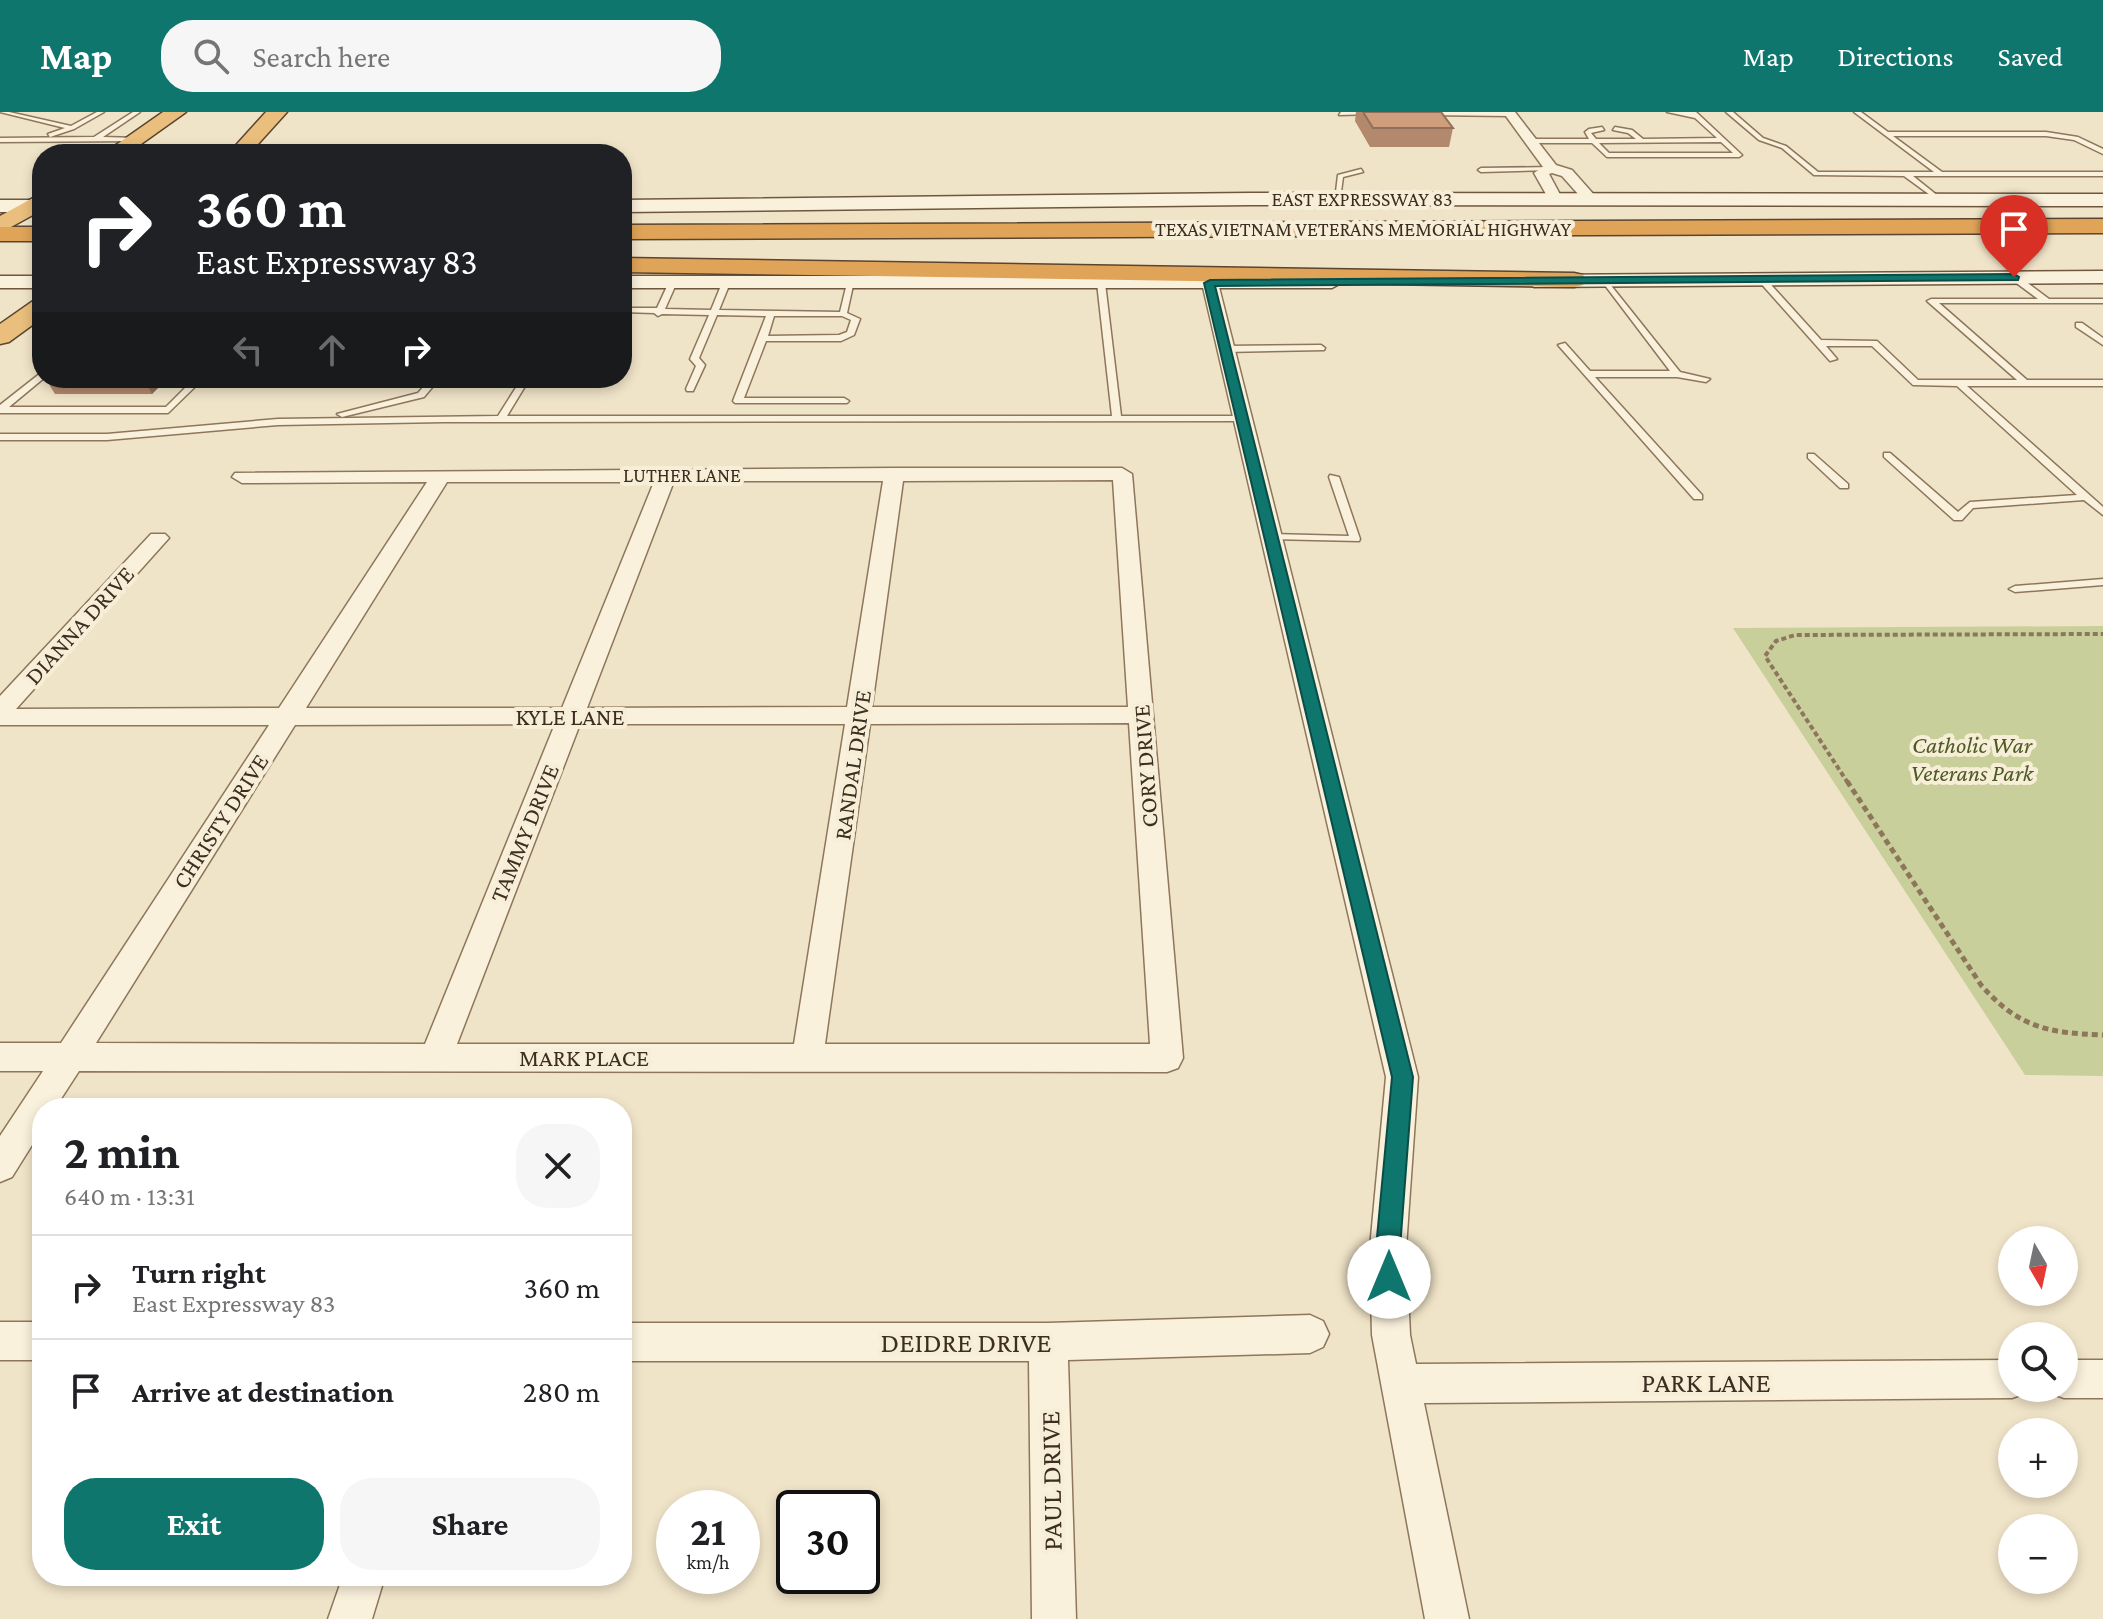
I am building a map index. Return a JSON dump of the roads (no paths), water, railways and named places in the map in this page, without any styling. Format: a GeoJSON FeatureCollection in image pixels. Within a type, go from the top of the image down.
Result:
{"type":"FeatureCollection","features":[{"type":"Feature","properties":{"kind":"highway"},"geometry":{"type":"LineString","coordinates":[[130,144],[176,112]]}},
{"type":"Feature","properties":{"kind":"highway"},"geometry":{"type":"LineString","coordinates":[[247,144],[277,112]]}},
{"type":"Feature","properties":{"kind":"highway"},"geometry":{"type":"LineString","coordinates":[[244,144],[253,137]]}},
{"type":"Feature","properties":{"kind":"highway"},"geometry":{"type":"LineString","coordinates":[[632,223],[1821,201]]}},
{"type":"Feature","properties":{"kind":"highway"},"geometry":{"type":"LineString","coordinates":[[0,226],[32,208]]}},
{"type":"Feature","properties":{"kind":"highway","name":"TEXAS VIETNAM VETERANS MEMORIAL HIGHWAY"},"geometry":{"type":"LineString","coordinates":[[632,232],[2103,226]]}},
{"type":"Feature","properties":{"kind":"highway"},"geometry":{"type":"LineString","coordinates":[[0,234],[32,234]]}},
{"type":"Feature","properties":{"kind":"highway","name":"TEXAS VIETNAM VETERANS MEMORIAL HIGHWAY"},"geometry":{"type":"LineString","coordinates":[[632,250],[2103,248]]}},
{"type":"Feature","properties":{"kind":"highway"},"geometry":{"type":"LineString","coordinates":[[0,254],[32,253]]}},
{"type":"Feature","properties":{"kind":"highway"},"geometry":{"type":"LineString","coordinates":[[632,265],[1574,280]]}},
{"type":"Feature","properties":{"kind":"highway"},"geometry":{"type":"LineString","coordinates":[[0,301],[12,307],[0,322]]}},
{"type":"Feature","properties":{"kind":"highway"},"geometry":{"type":"LineString","coordinates":[[0,336],[32,313]]}},
{"type":"Feature","properties":{"kind":"main road","name":"EAST EXPRESSWAY 83"},"geometry":{"type":"LineString","coordinates":[[632,206],[1337,199],[2103,200]]}},
{"type":"Feature","properties":{"kind":"main road"},"geometry":{"type":"LineString","coordinates":[[0,206],[32,204]]}},
{"type":"Feature","properties":{"kind":"main road"},"geometry":{"type":"LineString","coordinates":[[632,282],[1210,283],[2103,277]]}},
{"type":"Feature","properties":{"kind":"main road"},"geometry":{"type":"LineString","coordinates":[[0,282],[32,282]]}},
{"type":"Feature","properties":{"kind":"street"},"geometry":{"type":"LineString","coordinates":[[1510,113],[1551,168],[1567,173],[1591,200]]}},
{"type":"Feature","properties":{"kind":"street"},"geometry":{"type":"LineString","coordinates":[[1551,168],[1541,173],[1556,200]]}},
{"type":"Feature","properties":{"kind":"street"},"geometry":{"type":"LineString","coordinates":[[1210,283],[1402,1077],[1388,1248],[1391,1335],[1447,1619]]}},
{"type":"Feature","properties":{"kind":"street","name":"RANDAL DRIVE"},"geometry":{"type":"LineString","coordinates":[[808,1055],[894,474]]}},
{"type":"Feature","properties":{"kind":"street","name":"LUTHER LANE"},"geometry":{"type":"LineString","coordinates":[[242,477],[1122,474]]}},
{"type":"Feature","properties":{"kind":"street","name":"CORY DRIVE"},"geometry":{"type":"LineString","coordinates":[[1122,474],[1167,1058]]}},
{"type":"Feature","properties":{"kind":"street","name":"TAMMY DRIVE"},"geometry":{"type":"LineString","coordinates":[[435,1058],[667,475]]}},
{"type":"Feature","properties":{"kind":"street","name":"CHRISTY DRIVE"},"geometry":{"type":"LineString","coordinates":[[42,1098],[441,476]]}},
{"type":"Feature","properties":{"kind":"street","name":"DIANNA DRIVE"},"geometry":{"type":"LineString","coordinates":[[0,714],[158,538]]}},
{"type":"Feature","properties":{"kind":"street","name":"KYLE LANE"},"geometry":{"type":"LineString","coordinates":[[0,714],[1141,715]]}},
{"type":"Feature","properties":{"kind":"street","name":"MARK PLACE"},"geometry":{"type":"LineString","coordinates":[[0,1057],[70,1054],[435,1058],[808,1055],[1167,1058]]}},
{"type":"Feature","properties":{"kind":"street","name":"CHRISTY DRIVE"},"geometry":{"type":"LineString","coordinates":[[0,1166],[32,1115]]}},
{"type":"Feature","properties":{"kind":"street","name":"DEIDRE DRIVE"},"geometry":{"type":"LineString","coordinates":[[632,1342],[1048,1342],[1310,1334]]}},
{"type":"Feature","properties":{"kind":"street"},"geometry":{"type":"LineString","coordinates":[[0,1341],[32,1341]]}},
{"type":"Feature","properties":{"kind":"street","name":"PAUL DRIVE"},"geometry":{"type":"LineString","coordinates":[[1048,1342],[1054,1619]]}},
{"type":"Feature","properties":{"kind":"street","name":"PARK LANE"},"geometry":{"type":"LineString","coordinates":[[1399,1384],[1998,1379]]}},
{"type":"Feature","properties":{"kind":"street"},"geometry":{"type":"LineString","coordinates":[[2078,1379],[2103,1379]]}},
{"type":"Feature","properties":{"kind":"street"},"geometry":{"type":"LineString","coordinates":[[350,1619],[361,1586]]}},
{"type":"Feature","properties":{"kind":"lane"},"geometry":{"type":"LineString","coordinates":[[1,112],[72,128]]}},
{"type":"Feature","properties":{"kind":"lane"},"geometry":{"type":"LineString","coordinates":[[35,139],[72,128],[101,112]]}},
{"type":"Feature","properties":{"kind":"lane"},"geometry":{"type":"LineString","coordinates":[[95,139],[137,112]]}},
{"type":"Feature","properties":{"kind":"lane"},"geometry":{"type":"LineString","coordinates":[[1602,129],[1588,131],[1607,155],[1739,155],[1694,114],[1670,112]]}},
{"type":"Feature","properties":{"kind":"lane"},"geometry":{"type":"LineString","coordinates":[[1729,112],[1761,139],[1784,147],[1816,174],[2103,174]]}},
{"type":"Feature","properties":{"kind":"lane"},"geometry":{"type":"LineString","coordinates":[[1857,112],[1942,175]]}},
{"type":"Feature","properties":{"kind":"lane"},"geometry":{"type":"LineString","coordinates":[[1418,114],[1510,113]]}},
{"type":"Feature","properties":{"kind":"lane"},"geometry":{"type":"LineString","coordinates":[[1341,114],[1387,114]]}},
{"type":"Feature","properties":{"kind":"lane"},"geometry":{"type":"LineString","coordinates":[[1615,129],[1630,131],[1640,140]]}},
{"type":"Feature","properties":{"kind":"lane"},"geometry":{"type":"LineString","coordinates":[[1887,134],[2063,136],[2085,142],[2103,152]]}},
{"type":"Feature","properties":{"kind":"lane"},"geometry":{"type":"LineString","coordinates":[[0,137],[95,139],[111,144]]}},
{"type":"Feature","properties":{"kind":"lane"},"geometry":{"type":"LineString","coordinates":[[0,148],[14,139]]}},
{"type":"Feature","properties":{"kind":"lane"},"geometry":{"type":"LineString","coordinates":[[1530,141],[1723,140]]}},
{"type":"Feature","properties":{"kind":"lane"},"geometry":{"type":"LineString","coordinates":[[1481,170],[1551,168]]}},
{"type":"Feature","properties":{"kind":"lane"},"geometry":{"type":"LineString","coordinates":[[1337,199],[1340,176],[1361,171]]}},
{"type":"Feature","properties":{"kind":"lane"},"geometry":{"type":"LineString","coordinates":[[1906,174],[1941,201]]}},
{"type":"Feature","properties":{"kind":"lane"},"geometry":{"type":"LineString","coordinates":[[2014,277],[2058,309]]}},
{"type":"Feature","properties":{"kind":"lane"},"geometry":{"type":"LineString","coordinates":[[1761,279],[1833,359]]}},
{"type":"Feature","properties":{"kind":"lane"},"geometry":{"type":"LineString","coordinates":[[1605,280],[1677,374]]}},
{"type":"Feature","properties":{"kind":"lane"},"geometry":{"type":"LineString","coordinates":[[658,314],[673,282]]}},
{"type":"Feature","properties":{"kind":"lane"},"geometry":{"type":"LineString","coordinates":[[690,389],[701,365],[694,359],[726,283]]}},
{"type":"Feature","properties":{"kind":"lane"},"geometry":{"type":"LineString","coordinates":[[843,314],[851,283]]}},
{"type":"Feature","properties":{"kind":"lane"},"geometry":{"type":"LineString","coordinates":[[1101,283],[1117,419]]}},
{"type":"Feature","properties":{"kind":"lane"},"geometry":{"type":"LineString","coordinates":[[2025,383],[1931,301],[2103,301]]}},
{"type":"Feature","properties":{"kind":"lane"},"geometry":{"type":"LineString","coordinates":[[632,311],[658,314],[843,314],[856,319],[851,333],[841,338],[763,339]]}},
{"type":"Feature","properties":{"kind":"lane"},"geometry":{"type":"LineString","coordinates":[[771,314],[738,401],[844,401]]}},
{"type":"Feature","properties":{"kind":"lane"},"geometry":{"type":"LineString","coordinates":[[2079,325],[2103,342]]}},
{"type":"Feature","properties":{"kind":"lane"},"geometry":{"type":"LineString","coordinates":[[1818,343],[1874,343],[1916,383],[2103,383]]}},
{"type":"Feature","properties":{"kind":"lane"},"geometry":{"type":"LineString","coordinates":[[1562,345],[1698,497]]}},
{"type":"Feature","properties":{"kind":"lane"},"geometry":{"type":"LineString","coordinates":[[1225,349],[1321,348]]}},
{"type":"Feature","properties":{"kind":"lane"},"geometry":{"type":"LineString","coordinates":[[1590,374],[1677,374],[1706,379]]}},
{"type":"Feature","properties":{"kind":"lane"},"geometry":{"type":"LineString","coordinates":[[0,410],[32,383]]}},
{"type":"Feature","properties":{"kind":"lane"},"geometry":{"type":"LineString","coordinates":[[1959,383],[2103,512]]}},
{"type":"Feature","properties":{"kind":"lane"},"geometry":{"type":"LineString","coordinates":[[0,410],[168,410],[190,388]]}},
{"type":"Feature","properties":{"kind":"lane"},"geometry":{"type":"LineString","coordinates":[[427,407],[433,388]]}},
{"type":"Feature","properties":{"kind":"lane"},"geometry":{"type":"LineString","coordinates":[[500,420],[520,388]]}},
{"type":"Feature","properties":{"kind":"lane"},"geometry":{"type":"LineString","coordinates":[[0,437],[107,437],[309,421],[427,407],[500,420],[1243,419]]}},
{"type":"Feature","properties":{"kind":"lane"},"geometry":{"type":"LineString","coordinates":[[309,421],[427,407]]}},
{"type":"Feature","properties":{"kind":"lane"},"geometry":{"type":"LineString","coordinates":[[1887,455],[1958,518],[1970,505],[2086,497]]}},
{"type":"Feature","properties":{"kind":"lane"},"geometry":{"type":"LineString","coordinates":[[1811,456],[1844,486]]}},
{"type":"Feature","properties":{"kind":"lane"},"geometry":{"type":"LineString","coordinates":[[1271,537],[1355,539],[1334,477]]}},
{"type":"Feature","properties":{"kind":"lane"},"geometry":{"type":"LineString","coordinates":[[2015,589],[2103,582]]}},
{"type":"Feature","properties":{"kind":"park label","name":"Catholic War Veterans Park"},"geometry":{"type":"Point","coordinates":[1972,758]}}]}
